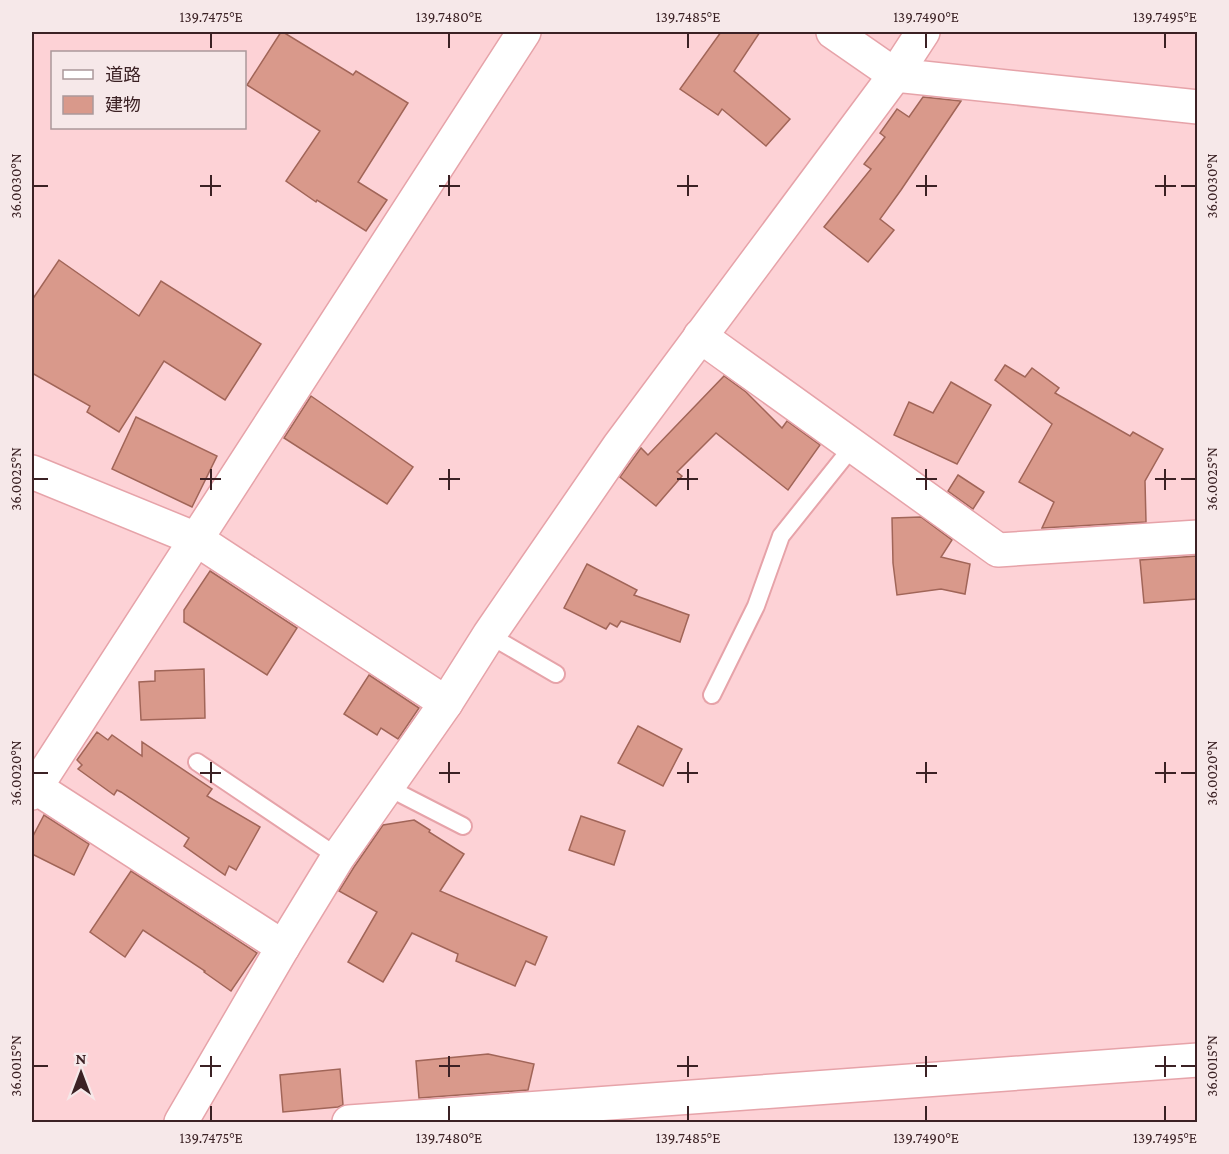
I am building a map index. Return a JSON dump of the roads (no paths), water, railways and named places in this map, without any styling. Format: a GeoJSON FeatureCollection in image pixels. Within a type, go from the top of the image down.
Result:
{"type":"FeatureCollection","features":[{"type":"Feature","properties":{"kind":"street"},"geometry":{"type":"LineString","coordinates":[[283,946],[33,790],[524,32]]}},
{"type":"Feature","properties":{"kind":"street"},"geometry":{"type":"LineString","coordinates":[[833,32],[895,75],[1197,107]]}},
{"type":"Feature","properties":{"kind":"street"},"geometry":{"type":"LineString","coordinates":[[181,1122],[283,946],[338,857],[446,704],[489,635],[619,446],[895,75],[923,32]]}},
{"type":"Feature","properties":{"kind":"street"},"geometry":{"type":"LineString","coordinates":[[700,336],[998,550],[1197,537]]}},
{"type":"Feature","properties":{"kind":"street"},"geometry":{"type":"LineString","coordinates":[[32,472],[196,539],[446,704]]}},
{"type":"Feature","properties":{"kind":"street"},"geometry":{"type":"LineString","coordinates":[[349,1122],[1197,1060]]}},
{"type":"Feature","properties":{"kind":"lane"},"geometry":{"type":"LineString","coordinates":[[712,695],[756,606],[782,536],[854,446]]}},
{"type":"Feature","properties":{"kind":"lane"},"geometry":{"type":"LineString","coordinates":[[489,635],[556,674]]}},
{"type":"Feature","properties":{"kind":"lane"},"geometry":{"type":"LineString","coordinates":[[196,762],[338,857]]}},
{"type":"Feature","properties":{"kind":"lane"},"geometry":{"type":"LineString","coordinates":[[387,787],[463,826]]}}]}
